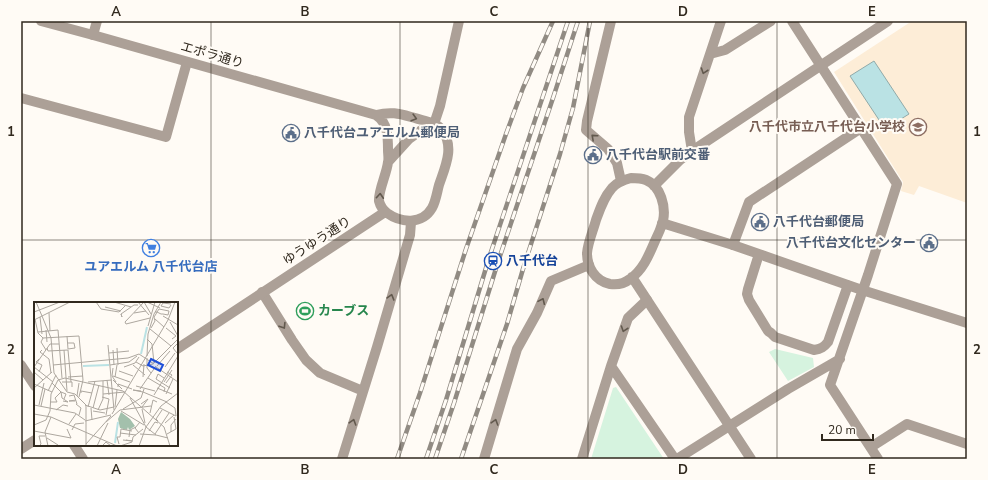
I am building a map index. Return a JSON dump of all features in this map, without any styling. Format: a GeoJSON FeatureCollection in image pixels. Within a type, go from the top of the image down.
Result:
{"type":"FeatureCollection","features":[{"type":"Feature","properties":{"kind":"street","name":"エポラ通り"},"geometry":{"type":"LineString","coordinates":[[41,21],[376,115]]}},
{"type":"Feature","properties":{"kind":"street"},"geometry":{"type":"LineString","coordinates":[[93,35],[97,21]]}},
{"type":"Feature","properties":{"kind":"street"},"geometry":{"type":"LineString","coordinates":[[389,162],[409,139],[420,131],[434,124],[440,106],[458,21]]}},
{"type":"Feature","properties":{"kind":"street"},"geometry":{"type":"LineString","coordinates":[[610,21],[586,130],[608,149],[617,163],[621,181]]}},
{"type":"Feature","properties":{"kind":"street"},"geometry":{"type":"LineString","coordinates":[[692,151],[689,132],[689,117],[721,21]]}},
{"type":"Feature","properties":{"kind":"street"},"geometry":{"type":"LineString","coordinates":[[710,54],[725,50],[771,21]]}},
{"type":"Feature","properties":{"kind":"street"},"geometry":{"type":"LineString","coordinates":[[792,21],[897,184],[830,385],[878,459]]}},
{"type":"Feature","properties":{"kind":"street"},"geometry":{"type":"LineString","coordinates":[[654,186],[680,160],[692,151],[888,21]]}},
{"type":"Feature","properties":{"kind":"street"},"geometry":{"type":"LineString","coordinates":[[21,98],[166,137],[187,62]]}},
{"type":"Feature","properties":{"kind":"street"},"geometry":{"type":"LineString","coordinates":[[386,112],[396,112],[434,124],[442,130],[447,142],[448,160],[432,207],[426,214],[411,222],[400,220],[385,212],[379,200],[389,162],[388,137],[386,128],[381,118],[376,115],[386,112]]}},
{"type":"Feature","properties":{"kind":"street"},"geometry":{"type":"LineString","coordinates":[[733,245],[749,202],[861,128]]}},
{"type":"Feature","properties":{"kind":"street"},"geometry":{"type":"LineString","coordinates":[[631,178],[646,179],[658,190],[664,206],[662,223],[652,249],[644,264],[629,280],[620,284],[612,284],[603,282],[596,277],[589,265],[587,253],[602,205],[613,187],[621,181],[631,178]]}},
{"type":"Feature","properties":{"kind":"street","name":"ゆうゆう通り"},"geometry":{"type":"LineString","coordinates":[[178,348],[385,212]]}},
{"type":"Feature","properties":{"kind":"street"},"geometry":{"type":"LineString","coordinates":[[342,459],[410,235],[411,222]]}},
{"type":"Feature","properties":{"kind":"street"},"geometry":{"type":"LineString","coordinates":[[662,223],[733,245],[862,290],[967,323]]}},
{"type":"Feature","properties":{"kind":"street"},"geometry":{"type":"LineString","coordinates":[[759,254],[747,294],[749,300],[768,330],[775,337],[814,350],[824,347],[828,342],[848,285]]}},
{"type":"Feature","properties":{"kind":"street"},"geometry":{"type":"LineString","coordinates":[[484,459],[517,349],[537,313],[551,281],[589,265]]}},
{"type":"Feature","properties":{"kind":"street"},"geometry":{"type":"LineString","coordinates":[[632,277],[751,459]]}},
{"type":"Feature","properties":{"kind":"street"},"geometry":{"type":"LineString","coordinates":[[262,292],[306,360],[320,373],[363,391]]}},
{"type":"Feature","properties":{"kind":"street"},"geometry":{"type":"LineString","coordinates":[[582,459],[628,318],[647,300]]}},
{"type":"Feature","properties":{"kind":"street"},"geometry":{"type":"LineString","coordinates":[[612,366],[676,459],[840,358]]}},
{"type":"Feature","properties":{"kind":"street"},"geometry":{"type":"LineString","coordinates":[[21,365],[34,384]]}},
{"type":"Feature","properties":{"kind":"street"},"geometry":{"type":"LineString","coordinates":[[871,447],[907,424],[967,444]]}},
{"type":"Feature","properties":{"kind":"street"},"geometry":{"type":"LineString","coordinates":[[21,449],[34,441]]}},
{"type":"Feature","properties":{"kind":"street"},"geometry":{"type":"LineString","coordinates":[[75,446],[83,459]]}},
{"type":"Feature","properties":{"kind":"shaded area","name":"八千代市立八千代台小学校"},"geometry":{"type":"Polygon","coordinates":[[[912,21],[967,21],[967,203],[919,186],[914,195],[901,191],[903,182],[834,72],[912,21]]]}},
{"type":"Feature","properties":{"kind":"green space"},"geometry":{"type":"Polygon","coordinates":[[[775,349],[813,358],[814,367],[788,381],[769,352],[775,349]]]}},
{"type":"Feature","properties":{"kind":"green space"},"geometry":{"type":"Polygon","coordinates":[[[616,387],[664,459],[591,459],[613,388],[616,387]]]}},
{"type":"Feature","properties":{"kind":"water"},"geometry":{"type":"Polygon","coordinates":[[[874,61],[909,114],[885,129],[850,76],[874,61]]]}},
{"type":"Feature","properties":{"kind":"railway"},"geometry":{"type":"LineString","coordinates":[[397,459],[420,393],[466,249],[506,134],[523,88],[553,21]]}},
{"type":"Feature","properties":{"kind":"railway"},"geometry":{"type":"LineString","coordinates":[[426,459],[446,400],[489,258],[568,21]]}},
{"type":"Feature","properties":{"kind":"railway"},"geometry":{"type":"LineString","coordinates":[[435,459],[498,262],[578,21]]}},
{"type":"Feature","properties":{"kind":"railway"},"geometry":{"type":"LineString","coordinates":[[461,459],[507,324],[560,154],[573,108],[590,21]]}},
{"type":"Feature","properties":{"kind":"place","name":"八千代市立八千代台小学校"},"geometry":{"type":"Point","coordinates":[918,127]}},
{"type":"Feature","properties":{"kind":"place","name":"八千代台ユアエルム郵便局"},"geometry":{"type":"Point","coordinates":[291,133]}},
{"type":"Feature","properties":{"kind":"place","name":"八千代台駅前交番"},"geometry":{"type":"Point","coordinates":[593,155]}},
{"type":"Feature","properties":{"kind":"place","name":"八千代台郵便局"},"geometry":{"type":"Point","coordinates":[760,222]}},
{"type":"Feature","properties":{"kind":"place","name":"八千代台文化センター"},"geometry":{"type":"Point","coordinates":[929,243]}},
{"type":"Feature","properties":{"kind":"place","name":"ユアエルム 八千代台店"},"geometry":{"type":"Point","coordinates":[151,248]}},
{"type":"Feature","properties":{"kind":"place","name":"八千代台"},"geometry":{"type":"Point","coordinates":[493,261]}},
{"type":"Feature","properties":{"kind":"place","name":"カーブス"},"geometry":{"type":"Point","coordinates":[305,311]}}]}
